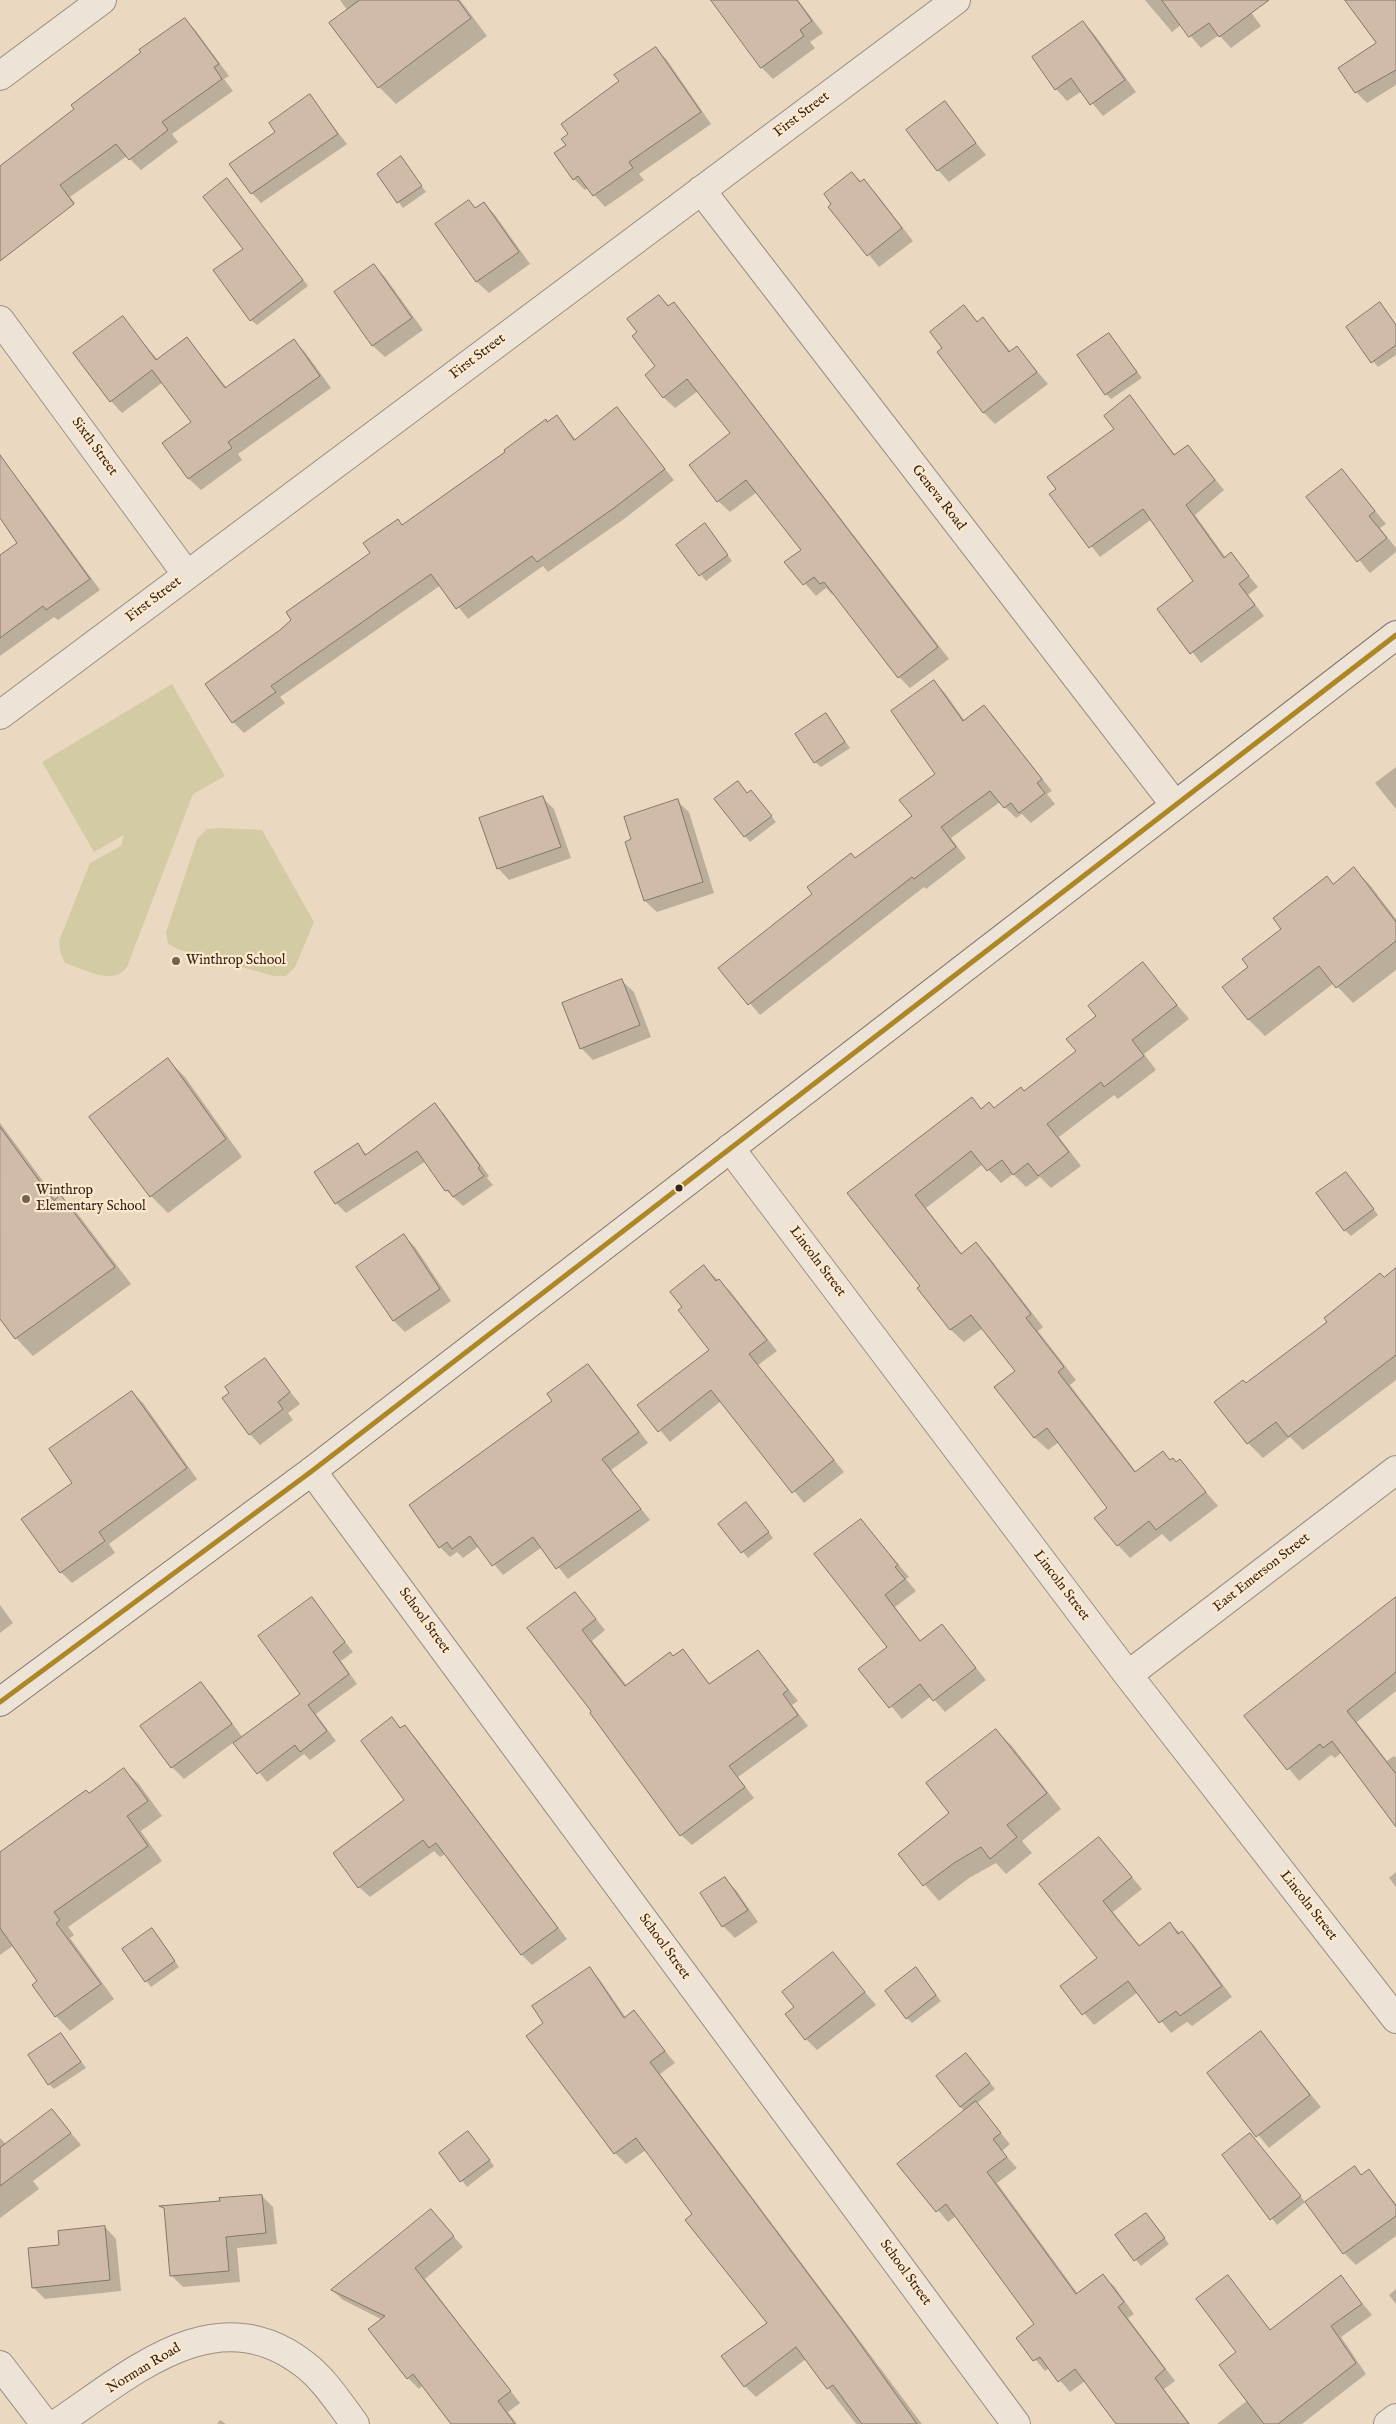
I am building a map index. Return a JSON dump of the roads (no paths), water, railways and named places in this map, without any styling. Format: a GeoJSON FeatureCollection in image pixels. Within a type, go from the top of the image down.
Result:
{"type":"FeatureCollection","features":[{"type":"Feature","properties":{"kind":"street"},"geometry":{"type":"LineString","coordinates":[[0,76],[102,0]]}},
{"type":"Feature","properties":{"kind":"street","name":"First Street"},"geometry":{"type":"LineString","coordinates":[[0,715],[956,0]]}},
{"type":"Feature","properties":{"kind":"street","name":"Geneva Road"},"geometry":{"type":"LineString","coordinates":[[700,190],[1175,805]]}},
{"type":"Feature","properties":{"kind":"street","name":"Sixth Street"},"geometry":{"type":"LineString","coordinates":[[0,320],[187,575]]}},
{"type":"Feature","properties":{"kind":"street"},"geometry":{"type":"LineString","coordinates":[[0,1702],[312,1471],[1396,635]]}},
{"type":"Feature","properties":{"kind":"street","name":"Lincoln Street"},"geometry":{"type":"LineString","coordinates":[[730,1148],[1128,1676],[1396,2019]]}},
{"type":"Feature","properties":{"kind":"street","name":"East Emerson Street"},"geometry":{"type":"LineString","coordinates":[[1128,1676],[1396,1470]]}},
{"type":"Feature","properties":{"kind":"street","name":"School Street"},"geometry":{"type":"LineString","coordinates":[[312,1471],[1016,2424]]}},
{"type":"Feature","properties":{"kind":"street","name":"Norman Road"},"geometry":{"type":"LineString","coordinates":[[56,2424],[170,2350],[206,2338],[232,2337],[270,2345],[303,2363],[322,2381],[355,2424]]}},
{"type":"Feature","properties":{"kind":"street"},"geometry":{"type":"LineString","coordinates":[[0,2365],[45,2424]]}},
{"type":"Feature","properties":{"kind":"street"},"geometry":{"type":"LineString","coordinates":[[1388,2424],[1396,2418]]}},
{"type":"Feature","properties":{"kind":"place","name":"Winthrop School"},"geometry":{"type":"Point","coordinates":[176,961]}},
{"type":"Feature","properties":{"kind":"place","name":"Winthrop Elementary School"},"geometry":{"type":"Point","coordinates":[26,1199]}}]}
